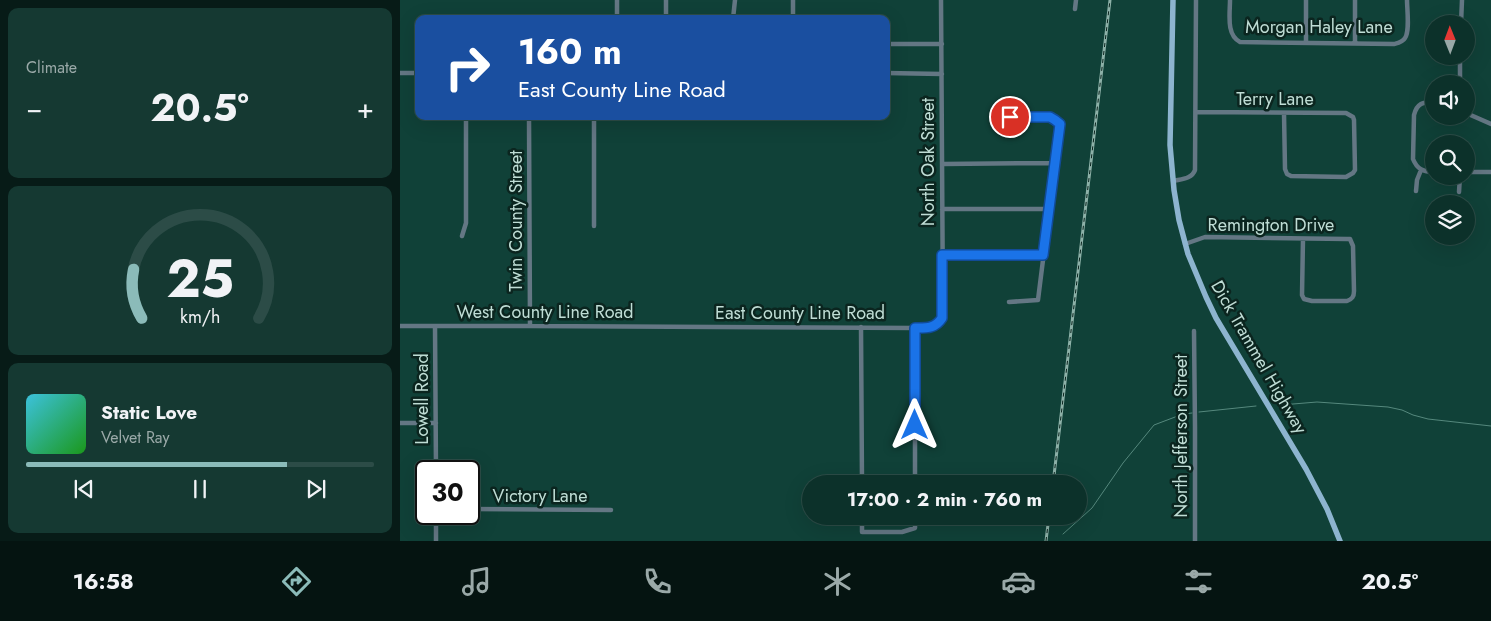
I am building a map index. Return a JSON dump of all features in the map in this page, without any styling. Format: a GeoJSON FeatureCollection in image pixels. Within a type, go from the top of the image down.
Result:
{"type":"FeatureCollection","features":[{"type":"Feature","properties":{"kind":"main road","name":"Dick Trammel Highway"},"geometry":{"type":"LineString","coordinates":[[1173,0],[1170,145],[1173,181],[1185,244],[1206,297],[1306,469],[1327,509],[1340,541]]}},
{"type":"Feature","properties":{"kind":"street"},"geometry":{"type":"LineString","coordinates":[[617,0],[617,15]]}},
{"type":"Feature","properties":{"kind":"street"},"geometry":{"type":"LineString","coordinates":[[666,0],[666,15]]}},
{"type":"Feature","properties":{"kind":"street"},"geometry":{"type":"LineString","coordinates":[[733,15],[735,0]]}},
{"type":"Feature","properties":{"kind":"street"},"geometry":{"type":"LineString","coordinates":[[793,0],[793,15]]}},
{"type":"Feature","properties":{"kind":"street","name":"North Oak Street"},"geometry":{"type":"LineString","coordinates":[[939,323],[942,314],[943,164],[941,0]]}},
{"type":"Feature","properties":{"kind":"street"},"geometry":{"type":"LineString","coordinates":[[1075,9],[1076,0]]}},
{"type":"Feature","properties":{"kind":"street"},"geometry":{"type":"LineString","coordinates":[[1173,181],[1186,178],[1194,174],[1195,170],[1196,0]]}},
{"type":"Feature","properties":{"kind":"street","name":"Morgan Haley Lane"},"geometry":{"type":"LineString","coordinates":[[1230,0],[1230,32],[1235,40],[1240,42],[1394,44],[1406,38],[1407,0]]}},
{"type":"Feature","properties":{"kind":"street"},"geometry":{"type":"LineString","coordinates":[[1306,0],[1306,43]]}},
{"type":"Feature","properties":{"kind":"street"},"geometry":{"type":"LineString","coordinates":[[1355,0],[1355,43]]}},
{"type":"Feature","properties":{"kind":"street"},"geometry":{"type":"LineString","coordinates":[[1461,15],[1462,0]]}},
{"type":"Feature","properties":{"kind":"street"},"geometry":{"type":"LineString","coordinates":[[890,44],[942,44]]}},
{"type":"Feature","properties":{"kind":"street"},"geometry":{"type":"LineString","coordinates":[[400,73],[415,73]]}},
{"type":"Feature","properties":{"kind":"street"},"geometry":{"type":"LineString","coordinates":[[890,73],[942,74]]}},
{"type":"Feature","properties":{"kind":"street"},"geometry":{"type":"LineString","coordinates":[[1425,102],[1417,105],[1414,114],[1413,159],[1421,170],[1425,171]]}},
{"type":"Feature","properties":{"kind":"street","name":"Terry Lane"},"geometry":{"type":"LineString","coordinates":[[1196,112],[1284,113],[1346,114],[1353,117],[1353,173],[1346,177],[1291,176],[1287,174],[1285,169],[1284,113]]}},
{"type":"Feature","properties":{"kind":"street"},"geometry":{"type":"LineString","coordinates":[[1009,302],[1038,300],[1060,124],[1050,117],[1010,117]]}},
{"type":"Feature","properties":{"kind":"street"},"geometry":{"type":"LineString","coordinates":[[1475,117],[1491,124]]}},
{"type":"Feature","properties":{"kind":"street"},"geometry":{"type":"LineString","coordinates":[[462,236],[466,223],[466,120]]}},
{"type":"Feature","properties":{"kind":"street","name":"Twin County Street"},"geometry":{"type":"LineString","coordinates":[[529,120],[530,326]]}},
{"type":"Feature","properties":{"kind":"street"},"geometry":{"type":"LineString","coordinates":[[594,120],[594,226]]}},
{"type":"Feature","properties":{"kind":"street"},"geometry":{"type":"LineString","coordinates":[[943,164],[1055,164]]}},
{"type":"Feature","properties":{"kind":"street"},"geometry":{"type":"LineString","coordinates":[[1416,191],[1416,180],[1421,170]]}},
{"type":"Feature","properties":{"kind":"street"},"geometry":{"type":"LineString","coordinates":[[1475,172],[1491,172]]}},
{"type":"Feature","properties":{"kind":"street"},"geometry":{"type":"LineString","coordinates":[[1460,185],[1460,192]]}},
{"type":"Feature","properties":{"kind":"street"},"geometry":{"type":"LineString","coordinates":[[942,209],[1049,210]]}},
{"type":"Feature","properties":{"kind":"street","name":"Remington Drive"},"geometry":{"type":"LineString","coordinates":[[1185,244],[1205,237],[1303,238],[1347,239],[1352,241],[1353,246],[1353,298],[1347,301],[1308,301],[1304,299],[1302,296],[1303,238]]}},
{"type":"Feature","properties":{"kind":"street"},"geometry":{"type":"LineString","coordinates":[[942,255],[1043,255]]}},
{"type":"Feature","properties":{"kind":"street","name":"East County Line Road"},"geometry":{"type":"LineString","coordinates":[[690,326],[930,328],[939,323]]}},
{"type":"Feature","properties":{"kind":"street","name":"West County Line Road"},"geometry":{"type":"LineString","coordinates":[[400,326],[690,326]]}},
{"type":"Feature","properties":{"kind":"street","name":"Lowell Road"},"geometry":{"type":"LineString","coordinates":[[435,326],[436,460]]}},
{"type":"Feature","properties":{"kind":"street"},"geometry":{"type":"LineString","coordinates":[[862,328],[862,475]]}},
{"type":"Feature","properties":{"kind":"street"},"geometry":{"type":"LineString","coordinates":[[915,328],[915,475]]}},
{"type":"Feature","properties":{"kind":"street","name":"North Jefferson Street"},"geometry":{"type":"LineString","coordinates":[[1194,331],[1195,541]]}},
{"type":"Feature","properties":{"kind":"street"},"geometry":{"type":"LineString","coordinates":[[400,423],[436,423]]}},
{"type":"Feature","properties":{"kind":"street","name":"Victory Lane"},"geometry":{"type":"LineString","coordinates":[[480,510],[611,510]]}},
{"type":"Feature","properties":{"kind":"street"},"geometry":{"type":"LineString","coordinates":[[436,525],[436,541]]}},
{"type":"Feature","properties":{"kind":"street"},"geometry":{"type":"LineString","coordinates":[[862,525],[862,532],[902,532],[915,528],[915,525]]}},
{"type":"Feature","properties":{"kind":"waterway"},"geometry":{"type":"LineString","coordinates":[[1281,405],[1317,402],[1388,407],[1428,419],[1491,426]]}},
{"type":"Feature","properties":{"kind":"waterway"},"geometry":{"type":"LineString","coordinates":[[1199,412],[1256,406]]}},
{"type":"Feature","properties":{"kind":"waterway"},"geometry":{"type":"LineString","coordinates":[[1063,534],[1092,508],[1123,463],[1154,425],[1183,414],[1192,413]]}},
{"type":"Feature","properties":{"kind":"railway"},"geometry":{"type":"LineString","coordinates":[[1054,475],[1110,0]]}},
{"type":"Feature","properties":{"kind":"railway"},"geometry":{"type":"LineString","coordinates":[[1046,541],[1048,525]]}},
{"type":"Feature","properties":{"kind":"route"},"geometry":{"type":"LineString","coordinates":[[915,425],[915,328],[936,326],[942,318],[942,255],[1043,255],[1060,124],[1050,117],[1010,117]]}}]}
